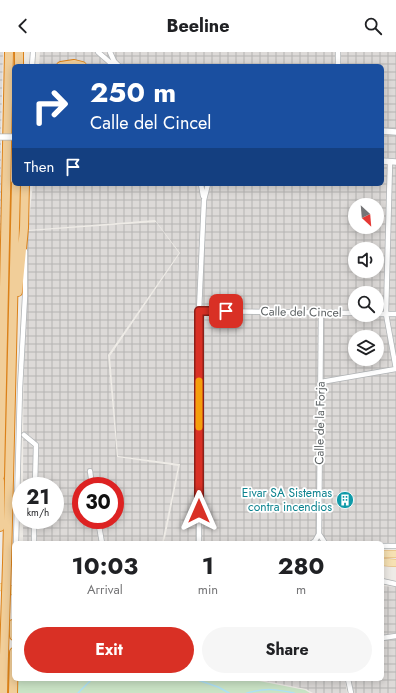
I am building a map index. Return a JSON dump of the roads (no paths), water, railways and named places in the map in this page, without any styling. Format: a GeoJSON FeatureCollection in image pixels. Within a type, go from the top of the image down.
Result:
{"type":"FeatureCollection","features":[{"type":"Feature","properties":{"kind":"highway"},"geometry":{"type":"LineString","coordinates":[[0,476],[9,52]]}},
{"type":"Feature","properties":{"kind":"highway"},"geometry":{"type":"LineString","coordinates":[[19,52],[19,64]]}},
{"type":"Feature","properties":{"kind":"highway"},"geometry":{"type":"LineString","coordinates":[[3,693],[16,186]]}},
{"type":"Feature","properties":{"kind":"highway"},"geometry":{"type":"LineString","coordinates":[[13,322],[18,298],[24,228],[25,186]]}},
{"type":"Feature","properties":{"kind":"highway"},"geometry":{"type":"LineString","coordinates":[[0,331],[3,316]]}},
{"type":"Feature","properties":{"kind":"highway"},"geometry":{"type":"LineString","coordinates":[[0,481],[0,527]]}},
{"type":"Feature","properties":{"kind":"highway"},"geometry":{"type":"LineString","coordinates":[[13,681],[13,693]]}},
{"type":"Feature","properties":{"kind":"main road"},"geometry":{"type":"LineString","coordinates":[[384,554],[396,554]]}},
{"type":"Feature","properties":{"kind":"main road"},"geometry":{"type":"LineString","coordinates":[[384,562],[396,563]]}},
{"type":"Feature","properties":{"kind":"main road"},"geometry":{"type":"LineString","coordinates":[[0,587],[12,590]]}},
{"type":"Feature","properties":{"kind":"main road"},"geometry":{"type":"LineString","coordinates":[[0,627],[7,627],[12,624]]}},
{"type":"Feature","properties":{"kind":"street"},"geometry":{"type":"LineString","coordinates":[[32,64],[34,52]]}},
{"type":"Feature","properties":{"kind":"street"},"geometry":{"type":"LineString","coordinates":[[98,52],[112,64]]}},
{"type":"Feature","properties":{"kind":"street"},"geometry":{"type":"LineString","coordinates":[[110,52],[118,64]]}},
{"type":"Feature","properties":{"kind":"street"},"geometry":{"type":"LineString","coordinates":[[338,52],[338,64]]}},
{"type":"Feature","properties":{"kind":"street"},"geometry":{"type":"LineString","coordinates":[[384,131],[396,132]]}},
{"type":"Feature","properties":{"kind":"street"},"geometry":{"type":"LineString","coordinates":[[0,137],[12,137]]}},
{"type":"Feature","properties":{"kind":"street"},"geometry":{"type":"LineString","coordinates":[[321,382],[396,369],[386,314],[393,162]]}},
{"type":"Feature","properties":{"kind":"street"},"geometry":{"type":"LineString","coordinates":[[201,186],[204,200]]}},
{"type":"Feature","properties":{"kind":"street"},"geometry":{"type":"LineString","coordinates":[[199,541],[199,311],[204,200],[208,186]]}},
{"type":"Feature","properties":{"kind":"street"},"geometry":{"type":"LineString","coordinates":[[16,541],[20,388],[25,296],[24,228]]}},
{"type":"Feature","properties":{"kind":"street","name":"Calle del Cincel"},"geometry":{"type":"LineString","coordinates":[[199,311],[348,313]]}},
{"type":"Feature","properties":{"kind":"street","name":"Calle de la Forja"},"geometry":{"type":"LineString","coordinates":[[319,534],[322,312]]}},
{"type":"Feature","properties":{"kind":"street"},"geometry":{"type":"LineString","coordinates":[[386,314],[396,314]]}},
{"type":"Feature","properties":{"kind":"street"},"geometry":{"type":"LineString","coordinates":[[24,435],[36,445],[35,477]]}},
{"type":"Feature","properties":{"kind":"street"},"geometry":{"type":"LineString","coordinates":[[90,471],[91,477]]}},
{"type":"Feature","properties":{"kind":"street"},"geometry":{"type":"LineString","coordinates":[[34,529],[34,541]]}},
{"type":"Feature","properties":{"kind":"street"},"geometry":{"type":"LineString","coordinates":[[100,529],[102,541]]}},
{"type":"Feature","properties":{"kind":"street"},"geometry":{"type":"LineString","coordinates":[[315,541],[319,534],[324,541]]}},
{"type":"Feature","properties":{"kind":"street"},"geometry":{"type":"LineString","coordinates":[[384,546],[396,546]]}},
{"type":"Feature","properties":{"kind":"street"},"geometry":{"type":"LineString","coordinates":[[384,582],[396,584]]}},
{"type":"Feature","properties":{"kind":"street"},"geometry":{"type":"LineString","coordinates":[[384,638],[396,636]]}},
{"type":"Feature","properties":{"kind":"street"},"geometry":{"type":"LineString","coordinates":[[348,681],[351,693]]}},
{"type":"Feature","properties":{"kind":"waterway"},"geometry":{"type":"LineString","coordinates":[[78,693],[90,681]]}},
{"type":"Feature","properties":{"kind":"waterway"},"geometry":{"type":"LineString","coordinates":[[201,681],[218,687],[229,693]]}},
{"type":"Feature","properties":{"kind":"waterway"},"geometry":{"type":"LineString","coordinates":[[247,693],[259,690],[294,693]]}},
{"type":"Feature","properties":{"kind":"place","name":"Eivar SA Sistemas contra incendios"},"geometry":{"type":"Point","coordinates":[345,500]}}]}
